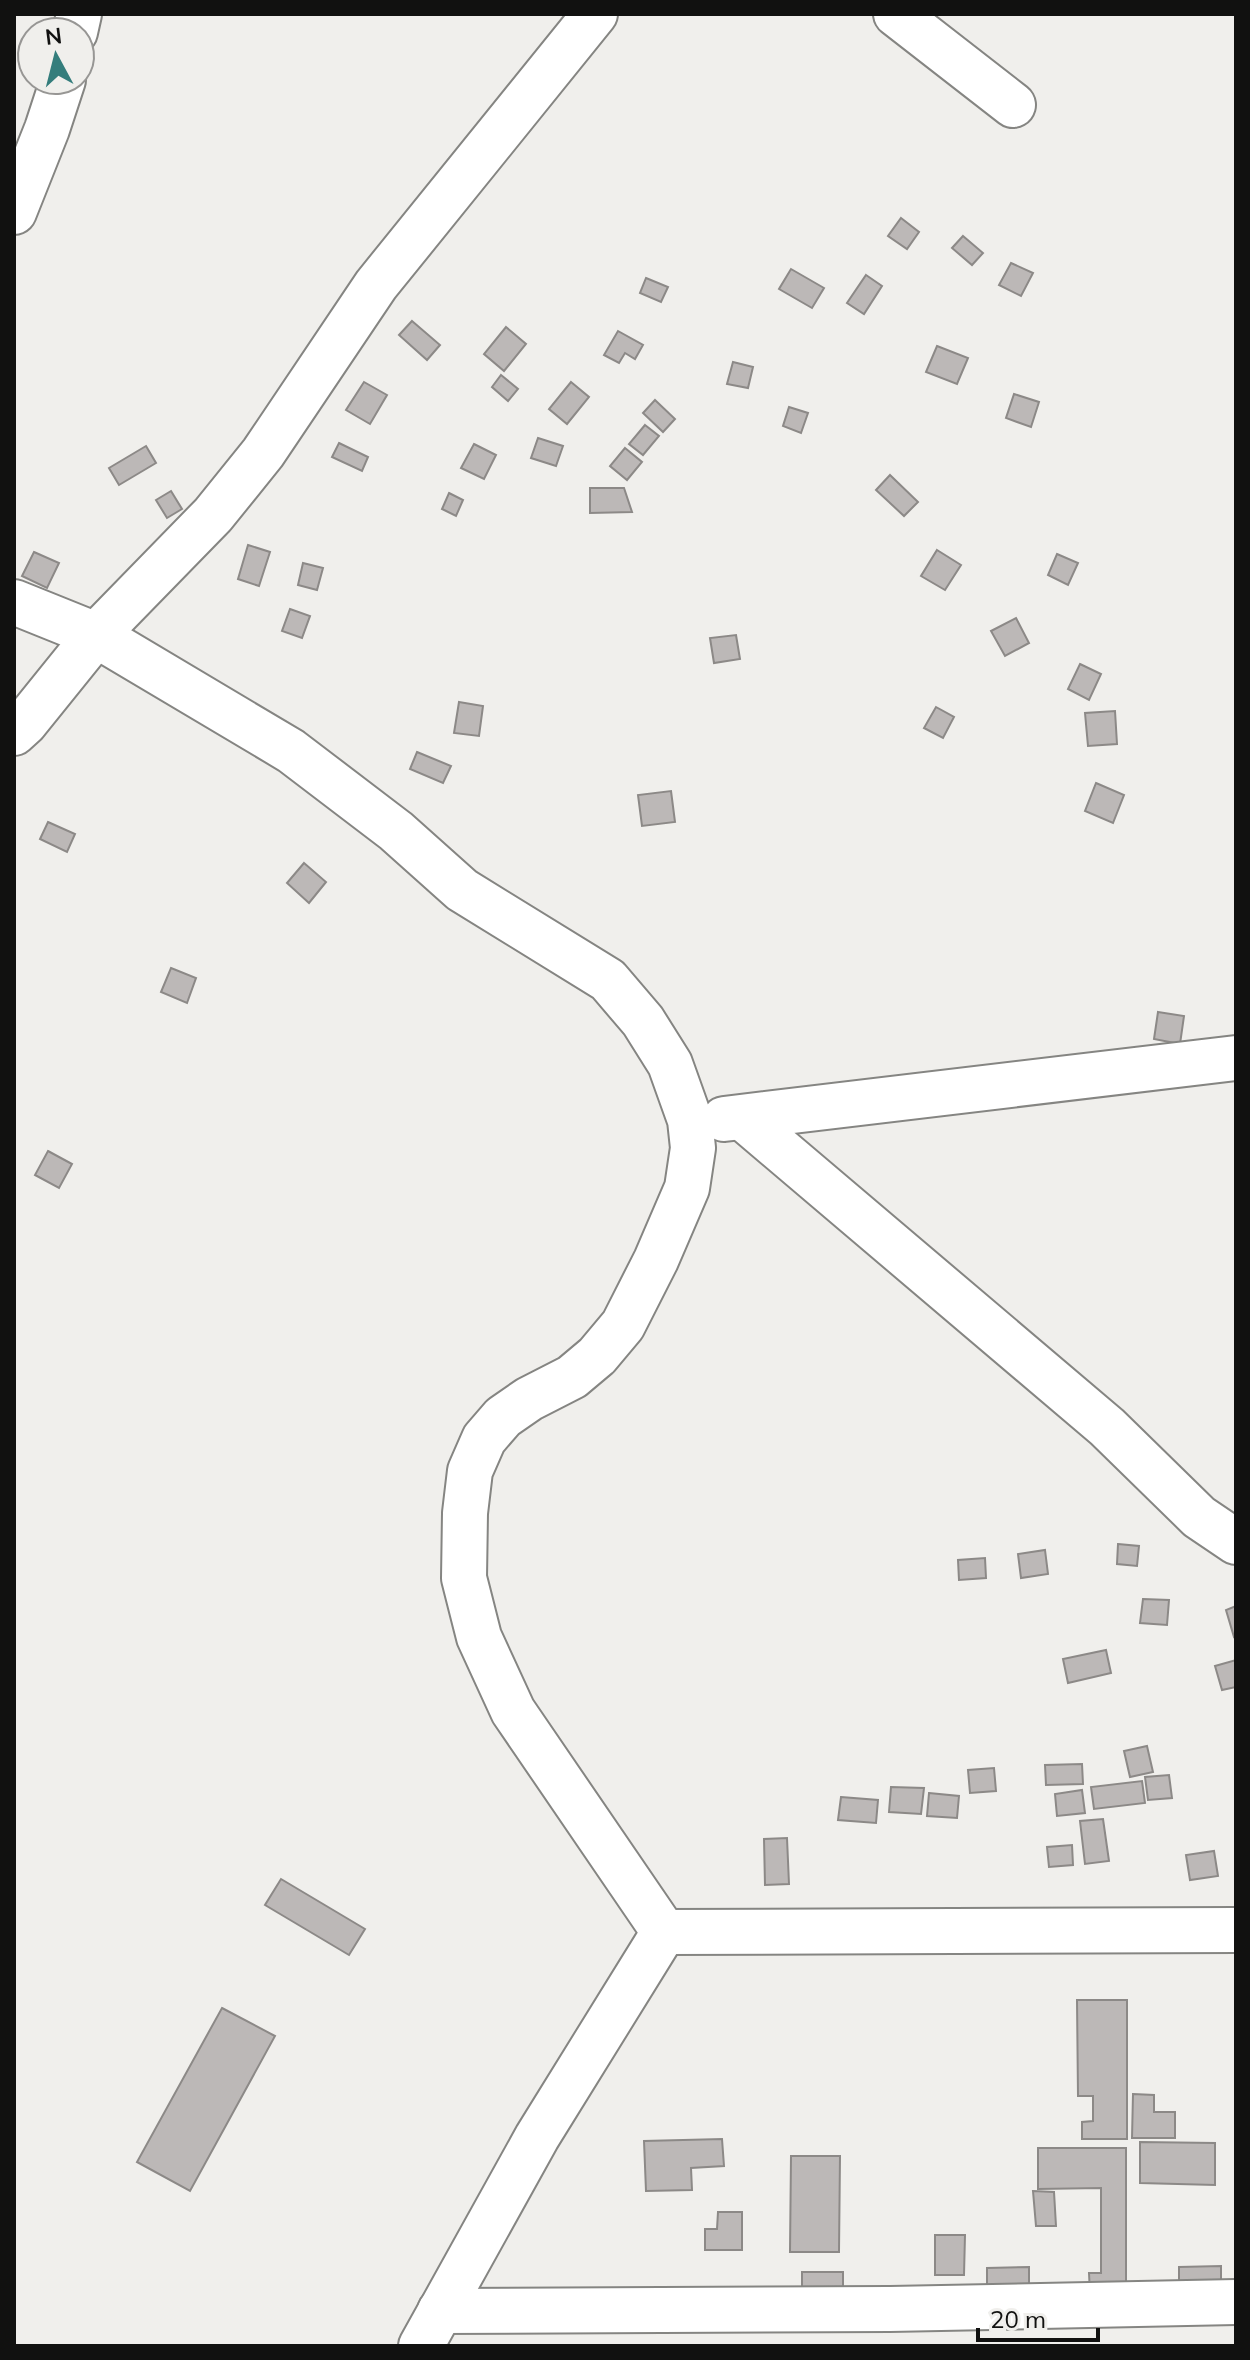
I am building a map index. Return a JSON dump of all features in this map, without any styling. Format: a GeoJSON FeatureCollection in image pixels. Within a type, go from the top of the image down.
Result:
{"type":"FeatureCollection","features":[{"type":"Feature","properties":{"kind":"street"},"geometry":{"type":"LineString","coordinates":[[14,733],[96,635],[213,515],[263,453],[376,285],[595,14]]}},
{"type":"Feature","properties":{"kind":"street"},"geometry":{"type":"LineString","coordinates":[[896,14],[1013,105]]}},
{"type":"Feature","properties":{"kind":"street"},"geometry":{"type":"LineString","coordinates":[[14,212],[58,96]]}},
{"type":"Feature","properties":{"kind":"street"},"geometry":{"type":"LineString","coordinates":[[14,602],[96,635],[291,751],[396,831],[462,890],[608,980],[643,1021],[670,1064],[690,1120],[693,1148],[687,1188],[623,1325],[597,1356],[572,1377],[529,1399],[503,1417],[484,1439],[470,1471],[465,1513],[464,1578],[479,1637],[513,1711],[664,1932]]}},
{"type":"Feature","properties":{"kind":"street"},"geometry":{"type":"LineString","coordinates":[[690,1120],[743,1118],[1236,1058]]}},
{"type":"Feature","properties":{"kind":"street"},"geometry":{"type":"LineString","coordinates":[[743,1118],[1107,1427],[1199,1517],[1236,1542]]}},
{"type":"Feature","properties":{"kind":"street"},"geometry":{"type":"LineString","coordinates":[[664,1932],[1236,1930]]}},
{"type":"Feature","properties":{"kind":"street"},"geometry":{"type":"LineString","coordinates":[[431,2329],[537,2137],[664,1932]]}},
{"type":"Feature","properties":{"kind":"street"},"geometry":{"type":"LineString","coordinates":[[431,2329],[890,2309],[1236,2302]]}},
{"type":"Feature","properties":{"kind":"building"},"geometry":{"type":"Polygon","coordinates":[[[901,218],[919,232],[907,249],[888,236],[901,218]]]}},
{"type":"Feature","properties":{"kind":"building"},"geometry":{"type":"Polygon","coordinates":[[[963,236],[983,253],[972,265],[952,248],[963,236]]]}},
{"type":"Feature","properties":{"kind":"building"},"geometry":{"type":"Polygon","coordinates":[[[1011,263],[1033,273],[1021,296],[999,285],[1011,263]]]}},
{"type":"Feature","properties":{"kind":"building"},"geometry":{"type":"Polygon","coordinates":[[[791,269],[824,288],[812,308],[779,289],[791,269]]]}},
{"type":"Feature","properties":{"kind":"building"},"geometry":{"type":"Polygon","coordinates":[[[866,275],[882,286],[864,314],[847,303],[866,275]]]}},
{"type":"Feature","properties":{"kind":"building"},"geometry":{"type":"Polygon","coordinates":[[[646,278],[668,287],[661,302],[640,293],[646,278]]]}},
{"type":"Feature","properties":{"kind":"building"},"geometry":{"type":"Polygon","coordinates":[[[412,321],[440,345],[427,360],[399,335],[412,321]]]}},
{"type":"Feature","properties":{"kind":"building"},"geometry":{"type":"Polygon","coordinates":[[[506,327],[526,344],[504,371],[484,354],[506,327]]]}},
{"type":"Feature","properties":{"kind":"building"},"geometry":{"type":"Polygon","coordinates":[[[618,331],[643,345],[635,359],[625,353],[619,363],[604,355],[618,331]]]}},
{"type":"Feature","properties":{"kind":"building"},"geometry":{"type":"Polygon","coordinates":[[[937,346],[968,358],[957,384],[926,372],[937,346]]]}},
{"type":"Feature","properties":{"kind":"building"},"geometry":{"type":"Polygon","coordinates":[[[733,362],[753,367],[748,388],[727,384],[733,362]]]}},
{"type":"Feature","properties":{"kind":"building"},"geometry":{"type":"Polygon","coordinates":[[[501,375],[518,389],[508,401],[492,387],[501,375]]]}},
{"type":"Feature","properties":{"kind":"building"},"geometry":{"type":"Polygon","coordinates":[[[364,382],[387,395],[370,424],[346,410],[364,382]]]}},
{"type":"Feature","properties":{"kind":"building"},"geometry":{"type":"Polygon","coordinates":[[[571,382],[589,397],[567,424],[549,409],[571,382]]]}},
{"type":"Feature","properties":{"kind":"building"},"geometry":{"type":"Polygon","coordinates":[[[1014,394],[1039,402],[1031,427],[1006,418],[1014,394]]]}},
{"type":"Feature","properties":{"kind":"building"},"geometry":{"type":"Polygon","coordinates":[[[655,400],[675,419],[663,432],[643,413],[655,400]]]}},
{"type":"Feature","properties":{"kind":"building"},"geometry":{"type":"Polygon","coordinates":[[[789,407],[808,413],[801,433],[783,426],[789,407]]]}},
{"type":"Feature","properties":{"kind":"building"},"geometry":{"type":"Polygon","coordinates":[[[645,425],[659,436],[643,455],[629,444],[645,425]]]}},
{"type":"Feature","properties":{"kind":"building"},"geometry":{"type":"Polygon","coordinates":[[[538,438],[563,446],[556,466],[531,458],[538,438]]]}},
{"type":"Feature","properties":{"kind":"building"},"geometry":{"type":"Polygon","coordinates":[[[339,443],[368,457],[362,471],[332,457],[339,443]]]}},
{"type":"Feature","properties":{"kind":"building"},"geometry":{"type":"Polygon","coordinates":[[[474,444],[496,455],[484,479],[461,468],[474,444]]]}},
{"type":"Feature","properties":{"kind":"building"},"geometry":{"type":"Polygon","coordinates":[[[146,446],[156,463],[119,485],[109,468],[146,446]]]}},
{"type":"Feature","properties":{"kind":"building"},"geometry":{"type":"Polygon","coordinates":[[[625,448],[642,462],[627,480],[610,466],[625,448]]]}},
{"type":"Feature","properties":{"kind":"building"},"geometry":{"type":"Polygon","coordinates":[[[890,475],[918,502],[904,516],[876,490],[890,475]]]}},
{"type":"Feature","properties":{"kind":"building"},"geometry":{"type":"Polygon","coordinates":[[[590,488],[624,488],[632,512],[590,513],[590,488]]]}},
{"type":"Feature","properties":{"kind":"building"},"geometry":{"type":"Polygon","coordinates":[[[171,491],[182,509],[167,518],[156,500],[171,491]]]}},
{"type":"Feature","properties":{"kind":"building"},"geometry":{"type":"Polygon","coordinates":[[[449,493],[463,500],[456,516],[442,509],[449,493]]]}},
{"type":"Feature","properties":{"kind":"building"},"geometry":{"type":"Polygon","coordinates":[[[248,545],[270,552],[259,586],[238,579],[248,545]]]}},
{"type":"Feature","properties":{"kind":"building"},"geometry":{"type":"Polygon","coordinates":[[[937,550],[961,565],[945,590],[921,576],[937,550]]]}},
{"type":"Feature","properties":{"kind":"building"},"geometry":{"type":"Polygon","coordinates":[[[34,552],[59,563],[47,588],[22,576],[34,552]]]}},
{"type":"Feature","properties":{"kind":"building"},"geometry":{"type":"Polygon","coordinates":[[[1057,554],[1078,563],[1068,585],[1048,575],[1057,554]]]}},
{"type":"Feature","properties":{"kind":"building"},"geometry":{"type":"Polygon","coordinates":[[[303,563],[323,568],[317,590],[298,585],[303,563]]]}},
{"type":"Feature","properties":{"kind":"building"},"geometry":{"type":"Polygon","coordinates":[[[290,609],[310,616],[302,638],[282,631],[290,609]]]}},
{"type":"Feature","properties":{"kind":"building"},"geometry":{"type":"Polygon","coordinates":[[[1016,618],[1029,643],[1005,656],[991,631],[1016,618]]]}},
{"type":"Feature","properties":{"kind":"building"},"geometry":{"type":"Polygon","coordinates":[[[736,635],[740,659],[714,663],[710,638],[736,635]]]}},
{"type":"Feature","properties":{"kind":"building"},"geometry":{"type":"Polygon","coordinates":[[[1080,664],[1101,674],[1089,700],[1068,689],[1080,664]]]}},
{"type":"Feature","properties":{"kind":"building"},"geometry":{"type":"Polygon","coordinates":[[[459,702],[483,706],[479,736],[454,733],[459,702]]]}},
{"type":"Feature","properties":{"kind":"building"},"geometry":{"type":"Polygon","coordinates":[[[936,707],[954,717],[943,738],[924,728],[936,707]]]}},
{"type":"Feature","properties":{"kind":"building"},"geometry":{"type":"Polygon","coordinates":[[[1115,711],[1117,744],[1088,746],[1085,713],[1115,711]]]}},
{"type":"Feature","properties":{"kind":"building"},"geometry":{"type":"Polygon","coordinates":[[[417,752],[451,766],[443,783],[410,769],[417,752]]]}},
{"type":"Feature","properties":{"kind":"building"},"geometry":{"type":"Polygon","coordinates":[[[1096,783],[1124,795],[1113,823],[1085,811],[1096,783]]]}},
{"type":"Feature","properties":{"kind":"building"},"geometry":{"type":"Polygon","coordinates":[[[671,791],[675,822],[642,826],[638,795],[671,791]]]}},
{"type":"Feature","properties":{"kind":"building"},"geometry":{"type":"Polygon","coordinates":[[[48,822],[75,834],[67,852],[40,839],[48,822]]]}},
{"type":"Feature","properties":{"kind":"building"},"geometry":{"type":"Polygon","coordinates":[[[304,863],[326,882],[309,903],[287,883],[304,863]]]}},
{"type":"Feature","properties":{"kind":"building"},"geometry":{"type":"Polygon","coordinates":[[[171,968],[196,978],[187,1003],[161,992],[171,968]]]}},
{"type":"Feature","properties":{"kind":"building"},"geometry":{"type":"Polygon","coordinates":[[[1158,1012],[1184,1016],[1180,1044],[1154,1039],[1158,1012]]]}},
{"type":"Feature","properties":{"kind":"building"},"geometry":{"type":"Polygon","coordinates":[[[48,1151],[72,1164],[59,1188],[35,1175],[48,1151]]]}},
{"type":"Feature","properties":{"kind":"building"},"geometry":{"type":"Polygon","coordinates":[[[1118,1544],[1139,1546],[1137,1566],[1117,1564],[1118,1544]]]}},
{"type":"Feature","properties":{"kind":"building"},"geometry":{"type":"Polygon","coordinates":[[[1045,1550],[1048,1574],[1021,1578],[1018,1554],[1045,1550]]]}},
{"type":"Feature","properties":{"kind":"building"},"geometry":{"type":"Polygon","coordinates":[[[985,1558],[986,1578],[959,1580],[958,1560],[985,1558]]]}},
{"type":"Feature","properties":{"kind":"building"},"geometry":{"type":"Polygon","coordinates":[[[1143,1599],[1169,1600],[1167,1625],[1140,1623],[1143,1599]]]}},
{"type":"Feature","properties":{"kind":"building"},"geometry":{"type":"Polygon","coordinates":[[[1236,1606],[1236,1636],[1234,1637],[1226,1610],[1236,1606]]]}},
{"type":"Feature","properties":{"kind":"building"},"geometry":{"type":"Polygon","coordinates":[[[1106,1650],[1111,1673],[1068,1683],[1063,1659],[1106,1650]]]}},
{"type":"Feature","properties":{"kind":"building"},"geometry":{"type":"Polygon","coordinates":[[[1236,1660],[1236,1687],[1222,1690],[1215,1666],[1236,1660]]]}},
{"type":"Feature","properties":{"kind":"building"},"geometry":{"type":"Polygon","coordinates":[[[1147,1746],[1153,1772],[1130,1777],[1124,1751],[1147,1746]]]}},
{"type":"Feature","properties":{"kind":"building"},"geometry":{"type":"Polygon","coordinates":[[[1082,1764],[1083,1784],[1046,1785],[1045,1765],[1082,1764]]]}},
{"type":"Feature","properties":{"kind":"building"},"geometry":{"type":"Polygon","coordinates":[[[994,1768],[996,1791],[970,1793],[968,1770],[994,1768]]]}},
{"type":"Feature","properties":{"kind":"building"},"geometry":{"type":"Polygon","coordinates":[[[1169,1775],[1172,1798],[1148,1800],[1145,1777],[1169,1775]]]}},
{"type":"Feature","properties":{"kind":"building"},"geometry":{"type":"Polygon","coordinates":[[[1142,1781],[1145,1803],[1094,1809],[1091,1787],[1142,1781]]]}},
{"type":"Feature","properties":{"kind":"building"},"geometry":{"type":"Polygon","coordinates":[[[891,1787],[924,1788],[921,1814],[889,1812],[891,1787]]]}},
{"type":"Feature","properties":{"kind":"building"},"geometry":{"type":"Polygon","coordinates":[[[1082,1790],[1085,1813],[1057,1816],[1055,1794],[1082,1790]]]}},
{"type":"Feature","properties":{"kind":"building"},"geometry":{"type":"Polygon","coordinates":[[[929,1793],[959,1796],[957,1818],[927,1816],[929,1793]]]}},
{"type":"Feature","properties":{"kind":"building"},"geometry":{"type":"Polygon","coordinates":[[[841,1797],[878,1800],[876,1823],[838,1820],[841,1797]]]}},
{"type":"Feature","properties":{"kind":"building"},"geometry":{"type":"Polygon","coordinates":[[[1103,1819],[1109,1861],[1085,1864],[1080,1821],[1103,1819]]]}},
{"type":"Feature","properties":{"kind":"building"},"geometry":{"type":"Polygon","coordinates":[[[787,1838],[789,1884],[765,1885],[764,1839],[787,1838]]]}},
{"type":"Feature","properties":{"kind":"building"},"geometry":{"type":"Polygon","coordinates":[[[1072,1845],[1073,1865],[1049,1867],[1047,1847],[1072,1845]]]}},
{"type":"Feature","properties":{"kind":"building"},"geometry":{"type":"Polygon","coordinates":[[[1214,1851],[1218,1876],[1190,1880],[1186,1855],[1214,1851]]]}},
{"type":"Feature","properties":{"kind":"building"},"geometry":{"type":"Polygon","coordinates":[[[281,1879],[365,1929],[349,1955],[265,1905],[281,1879]]]}},
{"type":"Feature","properties":{"kind":"building"},"geometry":{"type":"Polygon","coordinates":[[[1077,2000],[1127,2000],[1127,2139],[1082,2139],[1082,2122],[1093,2121],[1093,2096],[1078,2096],[1077,2000]]]}},
{"type":"Feature","properties":{"kind":"building"},"geometry":{"type":"Polygon","coordinates":[[[222,2008],[275,2036],[190,2191],[137,2162],[222,2008]]]}},
{"type":"Feature","properties":{"kind":"building"},"geometry":{"type":"Polygon","coordinates":[[[1133,2094],[1154,2095],[1154,2112],[1175,2112],[1175,2138],[1132,2138],[1133,2094]]]}},
{"type":"Feature","properties":{"kind":"building"},"geometry":{"type":"Polygon","coordinates":[[[722,2139],[724,2166],[691,2168],[692,2190],[646,2191],[644,2141],[722,2139]]]}},
{"type":"Feature","properties":{"kind":"building"},"geometry":{"type":"Polygon","coordinates":[[[1140,2142],[1215,2143],[1215,2185],[1140,2183],[1140,2142]]]}},
{"type":"Feature","properties":{"kind":"building"},"geometry":{"type":"Polygon","coordinates":[[[1038,2148],[1126,2148],[1126,2294],[1090,2294],[1089,2273],[1101,2273],[1101,2188],[1038,2189],[1038,2148]]]}},
{"type":"Feature","properties":{"kind":"building"},"geometry":{"type":"Polygon","coordinates":[[[791,2156],[840,2156],[839,2252],[790,2252],[791,2156]]]}},
{"type":"Feature","properties":{"kind":"building"},"geometry":{"type":"Polygon","coordinates":[[[1033,2191],[1054,2192],[1056,2226],[1036,2226],[1033,2191]]]}},
{"type":"Feature","properties":{"kind":"building"},"geometry":{"type":"Polygon","coordinates":[[[718,2212],[742,2212],[742,2250],[705,2250],[705,2229],[717,2229],[718,2212]]]}},
{"type":"Feature","properties":{"kind":"building"},"geometry":{"type":"Polygon","coordinates":[[[935,2235],[965,2235],[964,2275],[935,2275],[935,2235]]]}},
{"type":"Feature","properties":{"kind":"building"},"geometry":{"type":"Polygon","coordinates":[[[1221,2266],[1221,2290],[1179,2291],[1179,2267],[1221,2266]]]}},
{"type":"Feature","properties":{"kind":"building"},"geometry":{"type":"Polygon","coordinates":[[[1029,2267],[1029,2287],[987,2288],[987,2268],[1029,2267]]]}},
{"type":"Feature","properties":{"kind":"building"},"geometry":{"type":"Polygon","coordinates":[[[802,2272],[843,2272],[843,2295],[802,2294],[802,2272]]]}}]}
